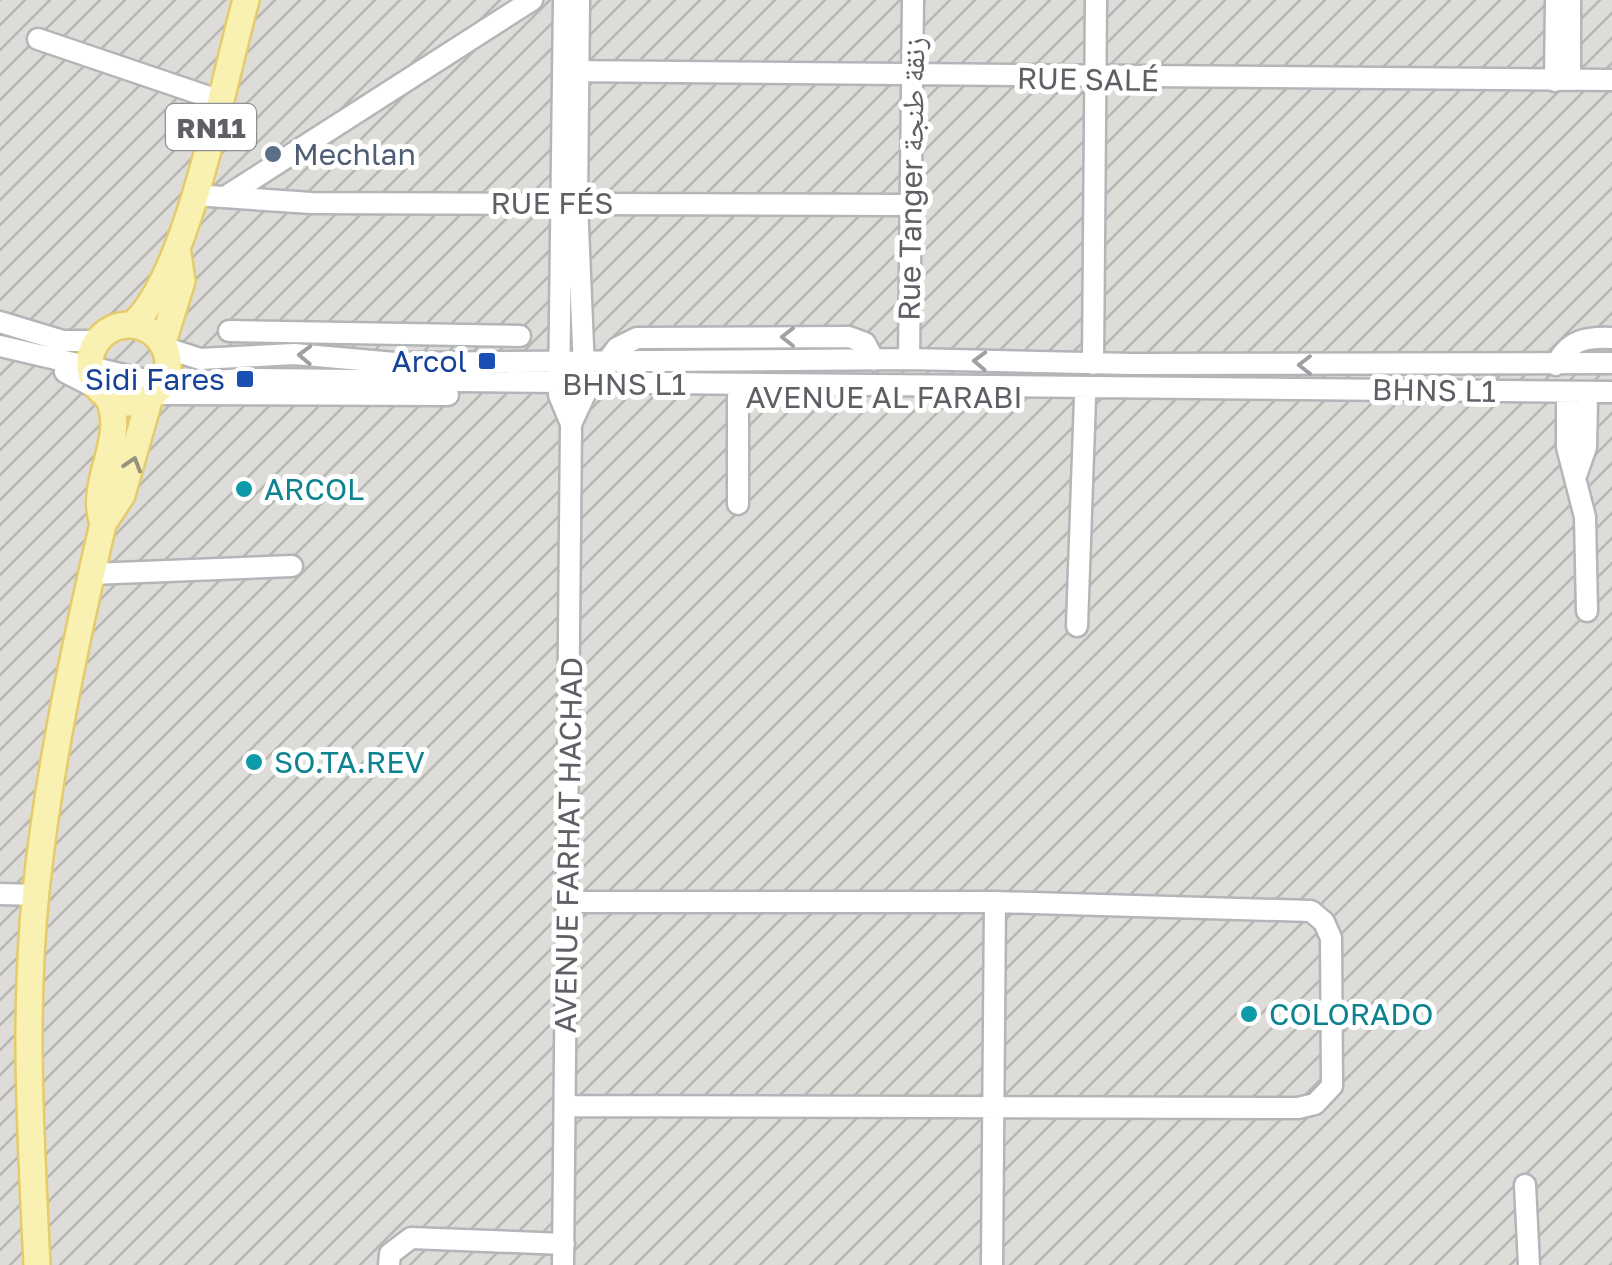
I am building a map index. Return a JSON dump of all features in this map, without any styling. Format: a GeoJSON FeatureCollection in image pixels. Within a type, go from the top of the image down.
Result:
{"type":"FeatureCollection","features":[{"type":"Feature","properties":{"kind":"main road","name":"RN11"},"geometry":{"type":"LineString","coordinates":[[133,324],[151,305],[160,280],[210,196],[218,100],[246,0]]}},
{"type":"Feature","properties":{"kind":"main road","name":"RN11"},"geometry":{"type":"LineString","coordinates":[[37,1265],[30,1038],[36,894],[50,786],[103,524],[122,495],[159,388],[164,345],[182,281],[178,254]]}},
{"type":"Feature","properties":{"kind":"main road"},"geometry":{"type":"LineString","coordinates":[[159,388],[132,403],[96,372],[110,328],[133,324],[146,327],[164,345]]}},
{"type":"Feature","properties":{"kind":"main road","name":"RN11"},"geometry":{"type":"LineString","coordinates":[[96,372],[117,425],[98,506],[103,524]]}},
{"type":"Feature","properties":{"kind":"street"},"geometry":{"type":"LineString","coordinates":[[210,196],[515,0]]}},
{"type":"Feature","properties":{"kind":"street"},"geometry":{"type":"LineString","coordinates":[[210,196],[532,0]]}},
{"type":"Feature","properties":{"kind":"street","name":"AVENUE FARHAT HACHAD"},"geometry":{"type":"LineString","coordinates":[[564,0],[571,68]]}},
{"type":"Feature","properties":{"kind":"street","name":"AVENUE FARHAT HACHAD"},"geometry":{"type":"LineString","coordinates":[[563,1254],[571,424],[560,380],[570,203],[571,68],[579,0]]}},
{"type":"Feature","properties":{"kind":"street","name":"Rue Tanger زنقة طنجة"},"geometry":{"type":"LineString","coordinates":[[908,359],[913,0]]}},
{"type":"Feature","properties":{"kind":"street"},"geometry":{"type":"LineString","coordinates":[[1093,364],[1096,0]]}},
{"type":"Feature","properties":{"kind":"street"},"geometry":{"type":"LineString","coordinates":[[1556,0],[1563,75]]}},
{"type":"Feature","properties":{"kind":"street"},"geometry":{"type":"LineString","coordinates":[[1563,75],[1570,0]]}},
{"type":"Feature","properties":{"kind":"street"},"geometry":{"type":"LineString","coordinates":[[38,40],[218,100]]}},
{"type":"Feature","properties":{"kind":"street","name":"RUE SALÉ"},"geometry":{"type":"LineString","coordinates":[[571,68],[1563,75],[1612,80]]}},
{"type":"Feature","properties":{"kind":"street","name":"RUE SALÉ"},"geometry":{"type":"LineString","coordinates":[[1563,75],[1612,69]]}},
{"type":"Feature","properties":{"kind":"street","name":"RUE FÉS"},"geometry":{"type":"LineString","coordinates":[[210,196],[311,203],[910,205]]}},
{"type":"Feature","properties":{"kind":"street","name":"AVENUE FARHAT HACHAD"},"geometry":{"type":"LineString","coordinates":[[570,203],[585,387],[571,424]]}},
{"type":"Feature","properties":{"kind":"street"},"geometry":{"type":"LineString","coordinates":[[0,322],[62,340],[96,372]]}},
{"type":"Feature","properties":{"kind":"street"},"geometry":{"type":"LineString","coordinates":[[229,331],[520,336]]}},
{"type":"Feature","properties":{"kind":"street"},"geometry":{"type":"LineString","coordinates":[[363,357],[364,334]]}},
{"type":"Feature","properties":{"kind":"street"},"geometry":{"type":"LineString","coordinates":[[1556,365],[1566,350],[1581,340],[1612,338]]}},
{"type":"Feature","properties":{"kind":"street"},"geometry":{"type":"LineString","coordinates":[[0,344],[159,388]]}},
{"type":"Feature","properties":{"kind":"street","name":"AVENUE AL FARABI"},"geometry":{"type":"LineString","coordinates":[[164,345],[200,359],[294,354],[363,357],[560,380],[585,387],[738,396],[1612,406]]}},
{"type":"Feature","properties":{"kind":"street"},"geometry":{"type":"LineString","coordinates":[[0,355],[79,376],[96,372]]}},
{"type":"Feature","properties":{"kind":"street","name":"AVENUE AL FARABI"},"geometry":{"type":"LineString","coordinates":[[159,388],[204,398],[560,380],[584,360],[609,359],[1612,364]]}},
{"type":"Feature","properties":{"kind":"street","name":"BHNS L1"},"geometry":{"type":"LineString","coordinates":[[585,387],[1612,390]]}},
{"type":"Feature","properties":{"kind":"street"},"geometry":{"type":"LineString","coordinates":[[738,396],[738,504]]}},
{"type":"Feature","properties":{"kind":"street"},"geometry":{"type":"LineString","coordinates":[[1077,626],[1085,398]]}},
{"type":"Feature","properties":{"kind":"street"},"geometry":{"type":"LineString","coordinates":[[1578,403],[1567,446],[1577,473],[1588,549],[1587,611]]}},
{"type":"Feature","properties":{"kind":"street"},"geometry":{"type":"LineString","coordinates":[[91,574],[292,566]]}},
{"type":"Feature","properties":{"kind":"street"},"geometry":{"type":"LineString","coordinates":[[0,894],[36,894]]}},
{"type":"Feature","properties":{"kind":"street"},"geometry":{"type":"LineString","coordinates":[[565,1106],[1298,1108],[1315,1104],[1332,1086],[1331,938],[1324,922],[1310,911],[995,902],[567,902]]}},
{"type":"Feature","properties":{"kind":"street"},"geometry":{"type":"LineString","coordinates":[[992,1265],[995,902]]}},
{"type":"Feature","properties":{"kind":"street"},"geometry":{"type":"LineString","coordinates":[[1525,1185],[1529,1265]]}},
{"type":"Feature","properties":{"kind":"street"},"geometry":{"type":"LineString","coordinates":[[389,1265],[390,1254],[411,1238],[563,1254]]}},
{"type":"Feature","properties":{"kind":"shaded area"},"geometry":{"type":"Polygon","coordinates":[[[0,0],[1612,0],[1612,1265],[0,1265],[0,0]]]}},
{"type":"Feature","properties":{"kind":"place","name":"Mechlan"},"geometry":{"type":"Point","coordinates":[273,154]}},
{"type":"Feature","properties":{"kind":"place","name":"Arcol"},"geometry":{"type":"Point","coordinates":[487,361]}},
{"type":"Feature","properties":{"kind":"place","name":"Sidi Fares"},"geometry":{"type":"Point","coordinates":[245,379]}},
{"type":"Feature","properties":{"kind":"place","name":"ARCOL"},"geometry":{"type":"Point","coordinates":[244,489]}},
{"type":"Feature","properties":{"kind":"place","name":"SO.TA.REV"},"geometry":{"type":"Point","coordinates":[254,762]}},
{"type":"Feature","properties":{"kind":"place","name":"COLORADO"},"geometry":{"type":"Point","coordinates":[1249,1014]}}]}
